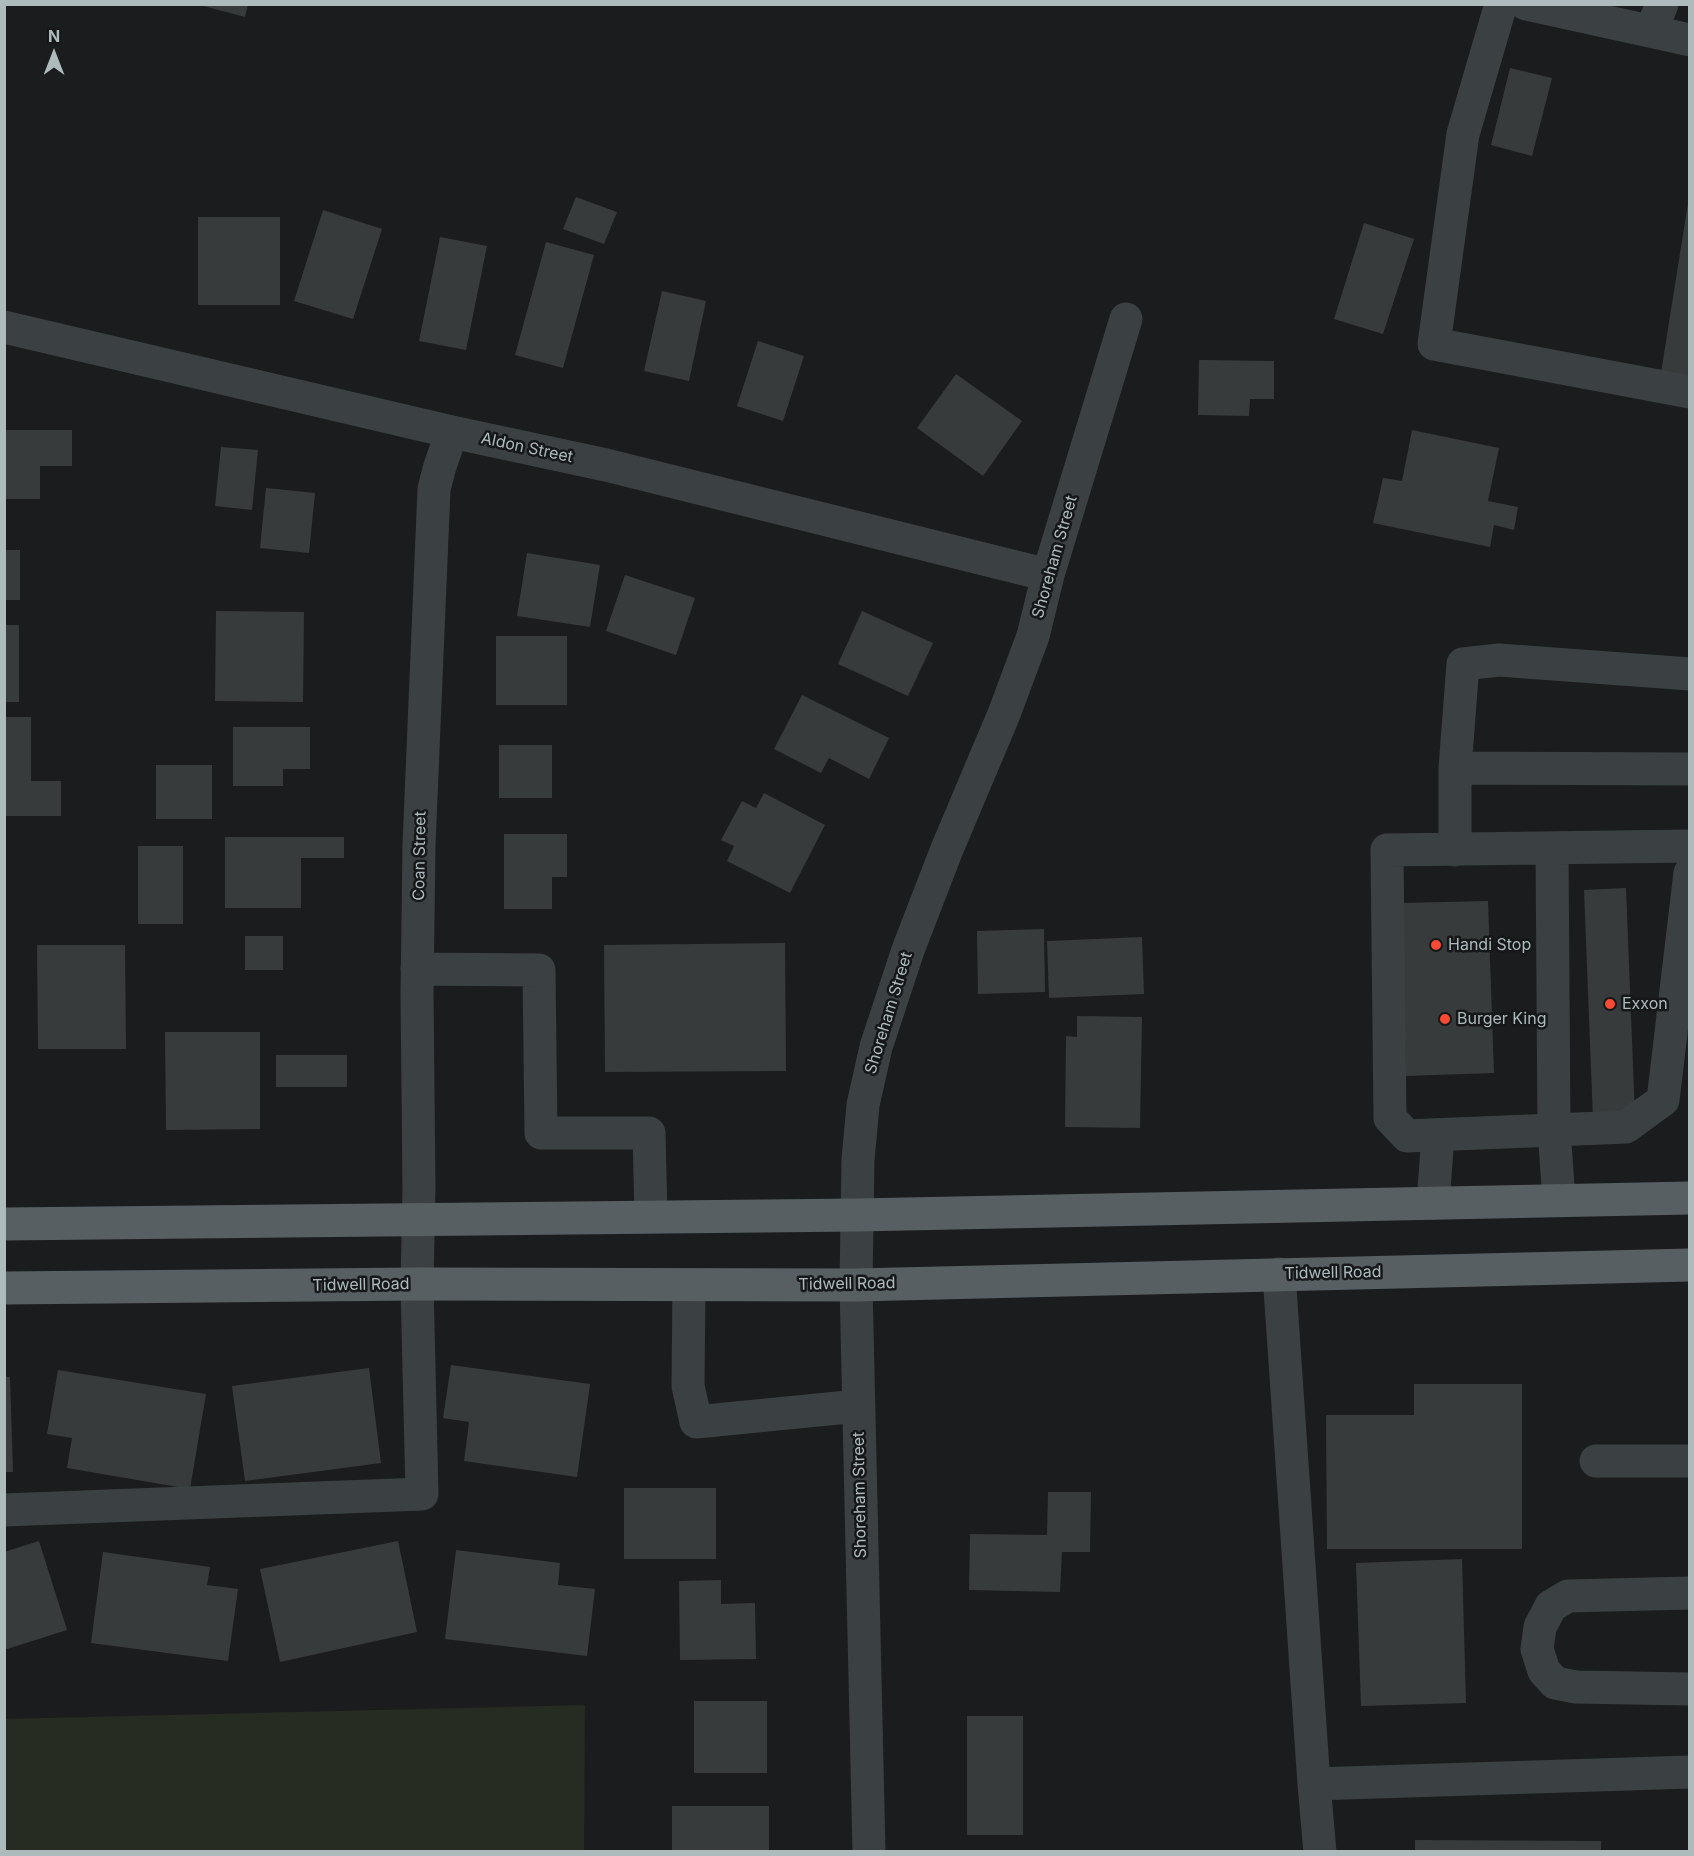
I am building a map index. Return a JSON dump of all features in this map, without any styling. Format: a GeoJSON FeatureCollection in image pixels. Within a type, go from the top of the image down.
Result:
{"type":"FeatureCollection","features":[{"type":"Feature","properties":{"kind":"main road"},"geometry":{"type":"LineString","coordinates":[[4,1224],[857,1215],[1689,1198]]}},
{"type":"Feature","properties":{"kind":"main road","name":"Tidwell Road"},"geometry":{"type":"LineString","coordinates":[[4,1288],[417,1284],[855,1285],[1689,1265]]}},
{"type":"Feature","properties":{"kind":"street"},"geometry":{"type":"LineString","coordinates":[[1501,4],[1462,134],[1434,344],[1689,392]]}},
{"type":"Feature","properties":{"kind":"street"},"geometry":{"type":"LineString","coordinates":[[1527,4],[1657,17],[1689,40]]}},
{"type":"Feature","properties":{"kind":"street","name":"Shoreham Street"},"geometry":{"type":"LineString","coordinates":[[869,1851],[855,1285],[858,1160],[863,1105],[876,1047],[908,950],[942,860],[1004,714],[1034,636],[1048,575],[1126,319]]}},
{"type":"Feature","properties":{"kind":"street","name":"Aldon Street"},"geometry":{"type":"LineString","coordinates":[[4,327],[452,432],[606,465],[1048,575]]}},
{"type":"Feature","properties":{"kind":"street","name":"Coan Street"},"geometry":{"type":"LineString","coordinates":[[4,1510],[422,1494],[417,1284],[419,845],[434,489],[452,432]]}},
{"type":"Feature","properties":{"kind":"street"},"geometry":{"type":"LineString","coordinates":[[1455,850],[1455,768],[1463,664],[1499,660],[1689,674]]}},
{"type":"Feature","properties":{"kind":"street"},"geometry":{"type":"LineString","coordinates":[[1455,768],[1689,769]]}},
{"type":"Feature","properties":{"kind":"street"},"geometry":{"type":"LineString","coordinates":[[1689,846],[1386,850],[1390,1118],[1407,1136],[1626,1127],[1663,1100],[1682,1006],[1689,873]]}},
{"type":"Feature","properties":{"kind":"street"},"geometry":{"type":"LineString","coordinates":[[1552,848],[1554,1130],[1559,1200]]}},
{"type":"Feature","properties":{"kind":"street"},"geometry":{"type":"LineString","coordinates":[[417,969],[539,970],[541,1132],[649,1133],[651,1216]]}},
{"type":"Feature","properties":{"kind":"street"},"geometry":{"type":"LineString","coordinates":[[1433,1203],[1438,1135]]}},
{"type":"Feature","properties":{"kind":"street"},"geometry":{"type":"LineString","coordinates":[[1279,1274],[1320,1851]]}},
{"type":"Feature","properties":{"kind":"street"},"geometry":{"type":"LineString","coordinates":[[689,1285],[688,1386],[696,1422],[858,1406]]}},
{"type":"Feature","properties":{"kind":"street"},"geometry":{"type":"LineString","coordinates":[[1596,1461],[1689,1461]]}},
{"type":"Feature","properties":{"kind":"street"},"geometry":{"type":"LineString","coordinates":[[1689,1593],[1568,1596],[1551,1606],[1540,1627],[1537,1649],[1544,1671],[1556,1683],[1576,1687],[1689,1689]]}},
{"type":"Feature","properties":{"kind":"street"},"geometry":{"type":"LineString","coordinates":[[1314,1784],[1689,1772]]}},
{"type":"Feature","properties":{"kind":"shaded area"},"geometry":{"type":"Polygon","coordinates":[[[585,1705],[584,1851],[5,1851],[5,1719],[585,1705]]]}},
{"type":"Feature","properties":{"kind":"building"},"geometry":{"type":"Polygon","coordinates":[[[196,4],[248,4],[245,17],[196,4]]]}},
{"type":"Feature","properties":{"kind":"building"},"geometry":{"type":"Polygon","coordinates":[[[1510,68],[1552,78],[1532,156],[1491,145],[1510,68]]]}},
{"type":"Feature","properties":{"kind":"building"},"geometry":{"type":"Polygon","coordinates":[[[576,197],[617,212],[604,244],[563,229],[576,197]]]}},
{"type":"Feature","properties":{"kind":"building"},"geometry":{"type":"Polygon","coordinates":[[[1688,203],[1690,203],[1690,384],[1660,379],[1688,203]]]}},
{"type":"Feature","properties":{"kind":"building"},"geometry":{"type":"Polygon","coordinates":[[[323,210],[382,229],[353,319],[294,301],[323,210]]]}},
{"type":"Feature","properties":{"kind":"building"},"geometry":{"type":"Polygon","coordinates":[[[198,217],[280,217],[280,305],[198,305],[198,217]]]}},
{"type":"Feature","properties":{"kind":"building"},"geometry":{"type":"Polygon","coordinates":[[[1364,223],[1414,239],[1383,334],[1334,319],[1364,223]]]}},
{"type":"Feature","properties":{"kind":"building"},"geometry":{"type":"Polygon","coordinates":[[[440,237],[487,246],[466,350],[419,341],[440,237]]]}},
{"type":"Feature","properties":{"kind":"building"},"geometry":{"type":"Polygon","coordinates":[[[546,242],[594,255],[563,368],[515,355],[546,242]]]}},
{"type":"Feature","properties":{"kind":"building"},"geometry":{"type":"Polygon","coordinates":[[[662,291],[706,301],[689,381],[644,371],[662,291]]]}},
{"type":"Feature","properties":{"kind":"building"},"geometry":{"type":"Polygon","coordinates":[[[758,341],[804,356],[783,421],[737,406],[758,341]]]}},
{"type":"Feature","properties":{"kind":"building"},"geometry":{"type":"Polygon","coordinates":[[[1199,360],[1274,361],[1274,399],[1250,399],[1249,416],[1198,415],[1199,360]]]}},
{"type":"Feature","properties":{"kind":"building"},"geometry":{"type":"Polygon","coordinates":[[[956,374],[1022,421],[983,476],[917,428],[956,374]]]}},
{"type":"Feature","properties":{"kind":"building"},"geometry":{"type":"Polygon","coordinates":[[[4,430],[72,430],[72,466],[40,466],[40,499],[4,499],[4,430]]]}},
{"type":"Feature","properties":{"kind":"building"},"geometry":{"type":"Polygon","coordinates":[[[1412,430],[1499,448],[1488,501],[1518,507],[1514,530],[1494,525],[1490,547],[1373,523],[1383,478],[1402,481],[1412,430]]]}},
{"type":"Feature","properties":{"kind":"building"},"geometry":{"type":"Polygon","coordinates":[[[221,447],[258,450],[252,510],[215,506],[221,447]]]}},
{"type":"Feature","properties":{"kind":"building"},"geometry":{"type":"Polygon","coordinates":[[[266,488],[315,493],[309,553],[260,548],[266,488]]]}},
{"type":"Feature","properties":{"kind":"building"},"geometry":{"type":"Polygon","coordinates":[[[4,550],[20,550],[20,600],[4,600],[4,550]]]}},
{"type":"Feature","properties":{"kind":"building"},"geometry":{"type":"Polygon","coordinates":[[[527,553],[600,565],[590,627],[517,616],[527,553]]]}},
{"type":"Feature","properties":{"kind":"building"},"geometry":{"type":"Polygon","coordinates":[[[625,575],[695,598],[676,655],[606,631],[625,575]]]}},
{"type":"Feature","properties":{"kind":"building"},"geometry":{"type":"Polygon","coordinates":[[[216,611],[304,612],[303,702],[215,701],[216,611]]]}},
{"type":"Feature","properties":{"kind":"building"},"geometry":{"type":"Polygon","coordinates":[[[862,611],[933,643],[908,696],[838,664],[862,611]]]}},
{"type":"Feature","properties":{"kind":"building"},"geometry":{"type":"Polygon","coordinates":[[[4,625],[19,625],[19,702],[4,702],[4,625]]]}},
{"type":"Feature","properties":{"kind":"building"},"geometry":{"type":"Polygon","coordinates":[[[496,636],[567,636],[567,705],[496,705],[496,636]]]}},
{"type":"Feature","properties":{"kind":"building"},"geometry":{"type":"Polygon","coordinates":[[[802,695],[889,738],[869,779],[829,758],[821,773],[774,749],[802,695]]]}},
{"type":"Feature","properties":{"kind":"building"},"geometry":{"type":"Polygon","coordinates":[[[4,717],[31,717],[31,781],[61,781],[61,816],[4,816],[4,717]]]}},
{"type":"Feature","properties":{"kind":"building"},"geometry":{"type":"Polygon","coordinates":[[[233,727],[310,727],[310,769],[283,769],[283,786],[233,786],[233,727]]]}},
{"type":"Feature","properties":{"kind":"building"},"geometry":{"type":"Polygon","coordinates":[[[499,745],[552,745],[552,798],[499,798],[499,745]]]}},
{"type":"Feature","properties":{"kind":"building"},"geometry":{"type":"Polygon","coordinates":[[[156,765],[212,765],[212,819],[156,819],[156,765]]]}},
{"type":"Feature","properties":{"kind":"building"},"geometry":{"type":"Polygon","coordinates":[[[764,793],[825,825],[790,893],[727,861],[734,846],[721,840],[742,801],[756,808],[764,793]]]}},
{"type":"Feature","properties":{"kind":"building"},"geometry":{"type":"Polygon","coordinates":[[[504,834],[567,834],[567,877],[552,877],[552,909],[504,909],[504,834]]]}},
{"type":"Feature","properties":{"kind":"building"},"geometry":{"type":"Polygon","coordinates":[[[225,837],[344,837],[344,858],[301,858],[301,908],[225,908],[225,837]]]}},
{"type":"Feature","properties":{"kind":"building"},"geometry":{"type":"Polygon","coordinates":[[[138,846],[183,846],[183,924],[138,924],[138,846]]]}},
{"type":"Feature","properties":{"kind":"building","name":"Exxon"},"geometry":{"type":"Polygon","coordinates":[[[1626,888],[1635,1117],[1593,1119],[1584,890],[1626,888]]]}},
{"type":"Feature","properties":{"kind":"building"},"geometry":{"type":"Polygon","coordinates":[[[1488,901],[1494,1073],[1406,1076],[1401,903],[1488,901]]]}},
{"type":"Feature","properties":{"kind":"building"},"geometry":{"type":"Polygon","coordinates":[[[1044,929],[1045,992],[978,994],[977,931],[1044,929]]]}},
{"type":"Feature","properties":{"kind":"building"},"geometry":{"type":"Polygon","coordinates":[[[245,936],[283,936],[283,970],[245,970],[245,936]]]}},
{"type":"Feature","properties":{"kind":"building"},"geometry":{"type":"Polygon","coordinates":[[[1142,937],[1144,994],[1049,998],[1047,941],[1142,937]]]}},
{"type":"Feature","properties":{"kind":"building"},"geometry":{"type":"Polygon","coordinates":[[[785,943],[786,1071],[605,1072],[604,945],[785,943]]]}},
{"type":"Feature","properties":{"kind":"building"},"geometry":{"type":"Polygon","coordinates":[[[37,945],[125,945],[126,1049],[38,1049],[37,945]]]}},
{"type":"Feature","properties":{"kind":"building"},"geometry":{"type":"Polygon","coordinates":[[[1077,1016],[1142,1017],[1140,1128],[1065,1127],[1066,1036],[1077,1037],[1077,1016]]]}},
{"type":"Feature","properties":{"kind":"building"},"geometry":{"type":"Polygon","coordinates":[[[165,1032],[260,1032],[260,1129],[166,1130],[165,1032]]]}},
{"type":"Feature","properties":{"kind":"building"},"geometry":{"type":"Polygon","coordinates":[[[276,1055],[347,1055],[347,1087],[276,1087],[276,1055]]]}},
{"type":"Feature","properties":{"kind":"building"},"geometry":{"type":"Polygon","coordinates":[[[451,1365],[590,1384],[577,1477],[464,1461],[469,1422],[443,1418],[451,1365]]]}},
{"type":"Feature","properties":{"kind":"building"},"geometry":{"type":"Polygon","coordinates":[[[369,1368],[381,1463],[245,1481],[232,1386],[369,1368]]]}},
{"type":"Feature","properties":{"kind":"building"},"geometry":{"type":"Polygon","coordinates":[[[58,1370],[206,1394],[190,1489],[67,1468],[72,1438],[47,1434],[58,1370]]]}},
{"type":"Feature","properties":{"kind":"building"},"geometry":{"type":"Polygon","coordinates":[[[4,1377],[10,1377],[13,1472],[4,1472],[4,1377]]]}},
{"type":"Feature","properties":{"kind":"building"},"geometry":{"type":"Polygon","coordinates":[[[1414,1384],[1522,1384],[1522,1549],[1327,1549],[1326,1415],[1414,1415],[1414,1384]]]}},
{"type":"Feature","properties":{"kind":"building"},"geometry":{"type":"Polygon","coordinates":[[[624,1488],[716,1488],[716,1559],[624,1559],[624,1488]]]}},
{"type":"Feature","properties":{"kind":"building"},"geometry":{"type":"Polygon","coordinates":[[[1048,1492],[1091,1492],[1090,1552],[1062,1552],[1060,1592],[969,1590],[970,1534],[1047,1535],[1048,1492]]]}},
{"type":"Feature","properties":{"kind":"building"},"geometry":{"type":"Polygon","coordinates":[[[39,1541],[67,1630],[4,1650],[4,1552],[39,1541]]]}},
{"type":"Feature","properties":{"kind":"building"},"geometry":{"type":"Polygon","coordinates":[[[398,1541],[417,1632],[280,1662],[260,1569],[398,1541]]]}},
{"type":"Feature","properties":{"kind":"building"},"geometry":{"type":"Polygon","coordinates":[[[456,1550],[560,1563],[558,1585],[595,1589],[587,1656],[445,1639],[456,1550]]]}},
{"type":"Feature","properties":{"kind":"building"},"geometry":{"type":"Polygon","coordinates":[[[103,1552],[210,1567],[207,1585],[238,1589],[228,1661],[91,1643],[103,1552]]]}},
{"type":"Feature","properties":{"kind":"building"},"geometry":{"type":"Polygon","coordinates":[[[1462,1559],[1466,1703],[1361,1706],[1356,1563],[1462,1559]]]}},
{"type":"Feature","properties":{"kind":"building"},"geometry":{"type":"Polygon","coordinates":[[[721,1580],[721,1604],[755,1603],[756,1659],[680,1660],[679,1581],[721,1580]]]}},
{"type":"Feature","properties":{"kind":"building"},"geometry":{"type":"Polygon","coordinates":[[[694,1701],[767,1701],[767,1773],[694,1773],[694,1701]]]}},
{"type":"Feature","properties":{"kind":"building"},"geometry":{"type":"Polygon","coordinates":[[[967,1716],[1023,1716],[1023,1835],[967,1835],[967,1716]]]}},
{"type":"Feature","properties":{"kind":"building"},"geometry":{"type":"Polygon","coordinates":[[[672,1806],[769,1806],[769,1851],[672,1852],[672,1806]]]}},
{"type":"Feature","properties":{"kind":"building"},"geometry":{"type":"Polygon","coordinates":[[[1415,1840],[1601,1841],[1601,1852],[1415,1852],[1415,1840]]]}},
{"type":"Feature","properties":{"kind":"place","name":"Handi Stop"},"geometry":{"type":"Point","coordinates":[1436,945]}},
{"type":"Feature","properties":{"kind":"place","name":"Exxon"},"geometry":{"type":"Point","coordinates":[1610,1004]}},
{"type":"Feature","properties":{"kind":"place","name":"Burger King"},"geometry":{"type":"Point","coordinates":[1445,1019]}}]}
